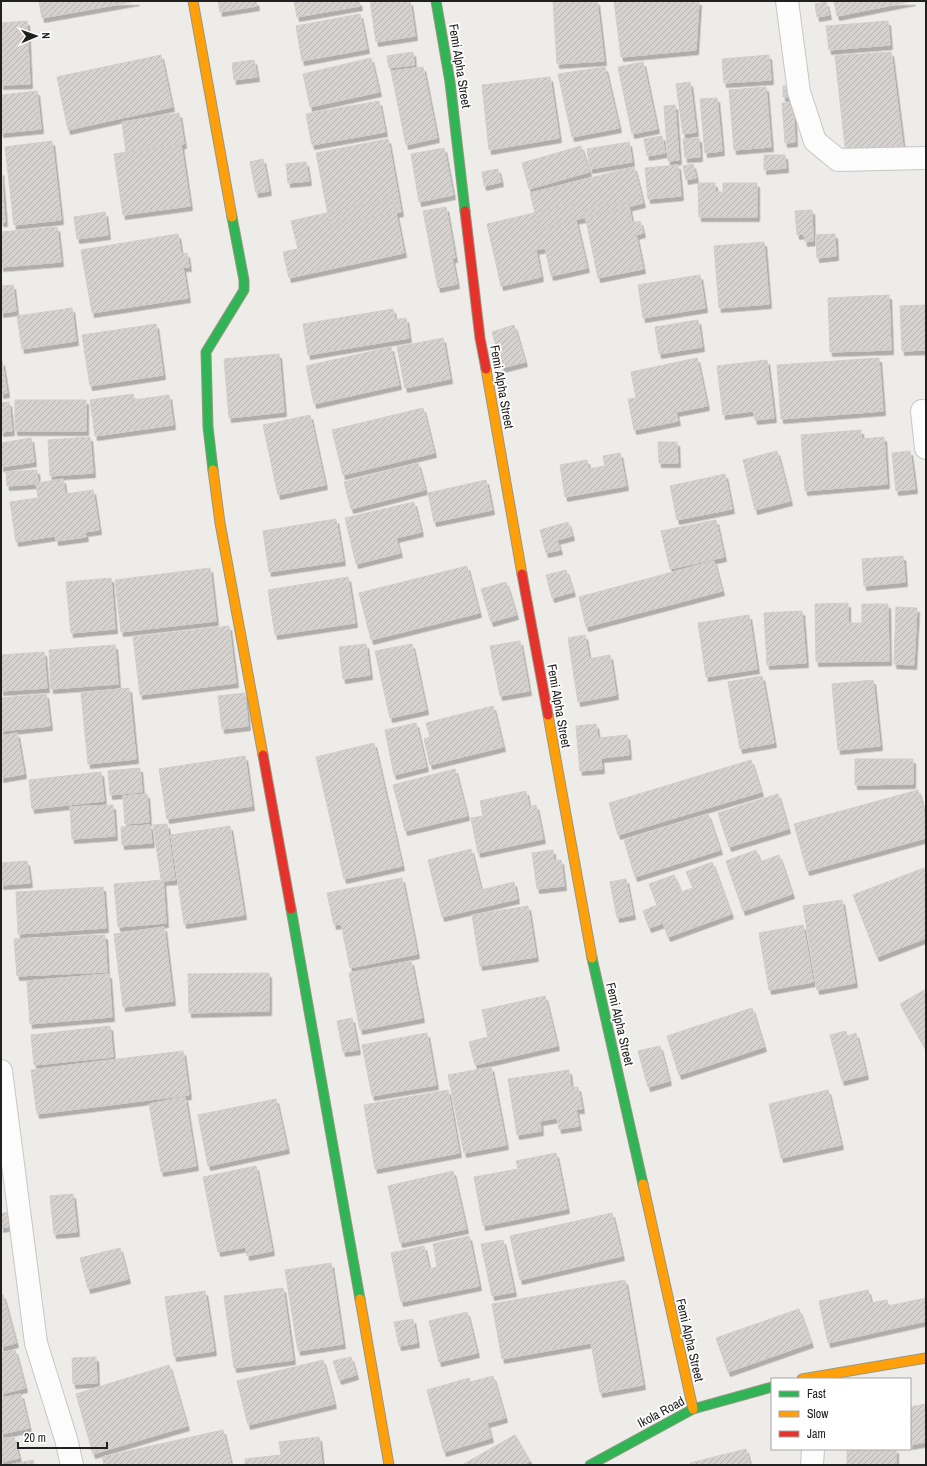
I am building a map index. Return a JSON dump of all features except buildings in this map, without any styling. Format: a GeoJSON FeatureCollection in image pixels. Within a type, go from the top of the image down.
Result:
{"type":"FeatureCollection","features":[{"type":"Feature","properties":{"kind":"street"},"geometry":{"type":"LineString","coordinates":[[193,1],[244,280],[244,290],[206,352],[208,427],[219,515],[302,966],[389,1465]]}},
{"type":"Feature","properties":{"kind":"street","name":"Femi Alpha Street"},"geometry":{"type":"LineString","coordinates":[[436,1],[450,82],[480,338],[587,936],[692,1409]]}},
{"type":"Feature","properties":{"kind":"street"},"geometry":{"type":"LineString","coordinates":[[787,1],[798,92],[814,141],[838,160],[926,158]]}},
{"type":"Feature","properties":{"kind":"street"},"geometry":{"type":"LineString","coordinates":[[922,411],[926,448]]}},
{"type":"Feature","properties":{"kind":"street"},"geometry":{"type":"LineString","coordinates":[[1,1071],[36,1343],[66,1439],[72,1465]]}},
{"type":"Feature","properties":{"kind":"street"},"geometry":{"type":"LineString","coordinates":[[812,1378],[926,1358]]}},
{"type":"Feature","properties":{"kind":"street","name":"Ikola Road"},"geometry":{"type":"LineString","coordinates":[[590,1465],[692,1409],[771,1387]]}},
{"type":"Feature","properties":{"kind":"street"},"geometry":{"type":"LineString","coordinates":[[812,1465],[813,1450]]}},
{"type":"Feature","properties":{"kind":"traffic: fast"},"geometry":{"type":"LineString","coordinates":[[436,1],[450,82],[465,211]]}},
{"type":"Feature","properties":{"kind":"traffic: fast"},"geometry":{"type":"LineString","coordinates":[[213,470],[208,427],[206,352],[244,290],[244,280],[232,217]]}},
{"type":"Feature","properties":{"kind":"traffic: fast"},"geometry":{"type":"LineString","coordinates":[[291,909],[360,1299]]}},
{"type":"Feature","properties":{"kind":"traffic: fast"},"geometry":{"type":"LineString","coordinates":[[592,958],[643,1184]]}},
{"type":"Feature","properties":{"kind":"traffic: fast"},"geometry":{"type":"LineString","coordinates":[[590,1465],[693,1409],[771,1387]]}},
{"type":"Feature","properties":{"kind":"traffic: slow"},"geometry":{"type":"LineString","coordinates":[[193,1],[232,217]]}},
{"type":"Feature","properties":{"kind":"traffic: slow"},"geometry":{"type":"LineString","coordinates":[[486,369],[522,574]]}},
{"type":"Feature","properties":{"kind":"traffic: slow"},"geometry":{"type":"LineString","coordinates":[[213,470],[220,523],[263,755]]}},
{"type":"Feature","properties":{"kind":"traffic: slow"},"geometry":{"type":"LineString","coordinates":[[548,715],[592,958]]}},
{"type":"Feature","properties":{"kind":"traffic: slow"},"geometry":{"type":"LineString","coordinates":[[643,1184],[693,1409]]}},
{"type":"Feature","properties":{"kind":"traffic: slow"},"geometry":{"type":"LineString","coordinates":[[360,1299],[389,1465]]}},
{"type":"Feature","properties":{"kind":"traffic: slow"},"geometry":{"type":"LineString","coordinates":[[808,1378],[926,1358]]}},
{"type":"Feature","properties":{"kind":"traffic: jam"},"geometry":{"type":"LineString","coordinates":[[465,211],[480,338],[486,369]]}},
{"type":"Feature","properties":{"kind":"traffic: jam"},"geometry":{"type":"LineString","coordinates":[[522,574],[548,715]]}},
{"type":"Feature","properties":{"kind":"traffic: jam"},"geometry":{"type":"LineString","coordinates":[[263,755],[291,909]]}}]}
